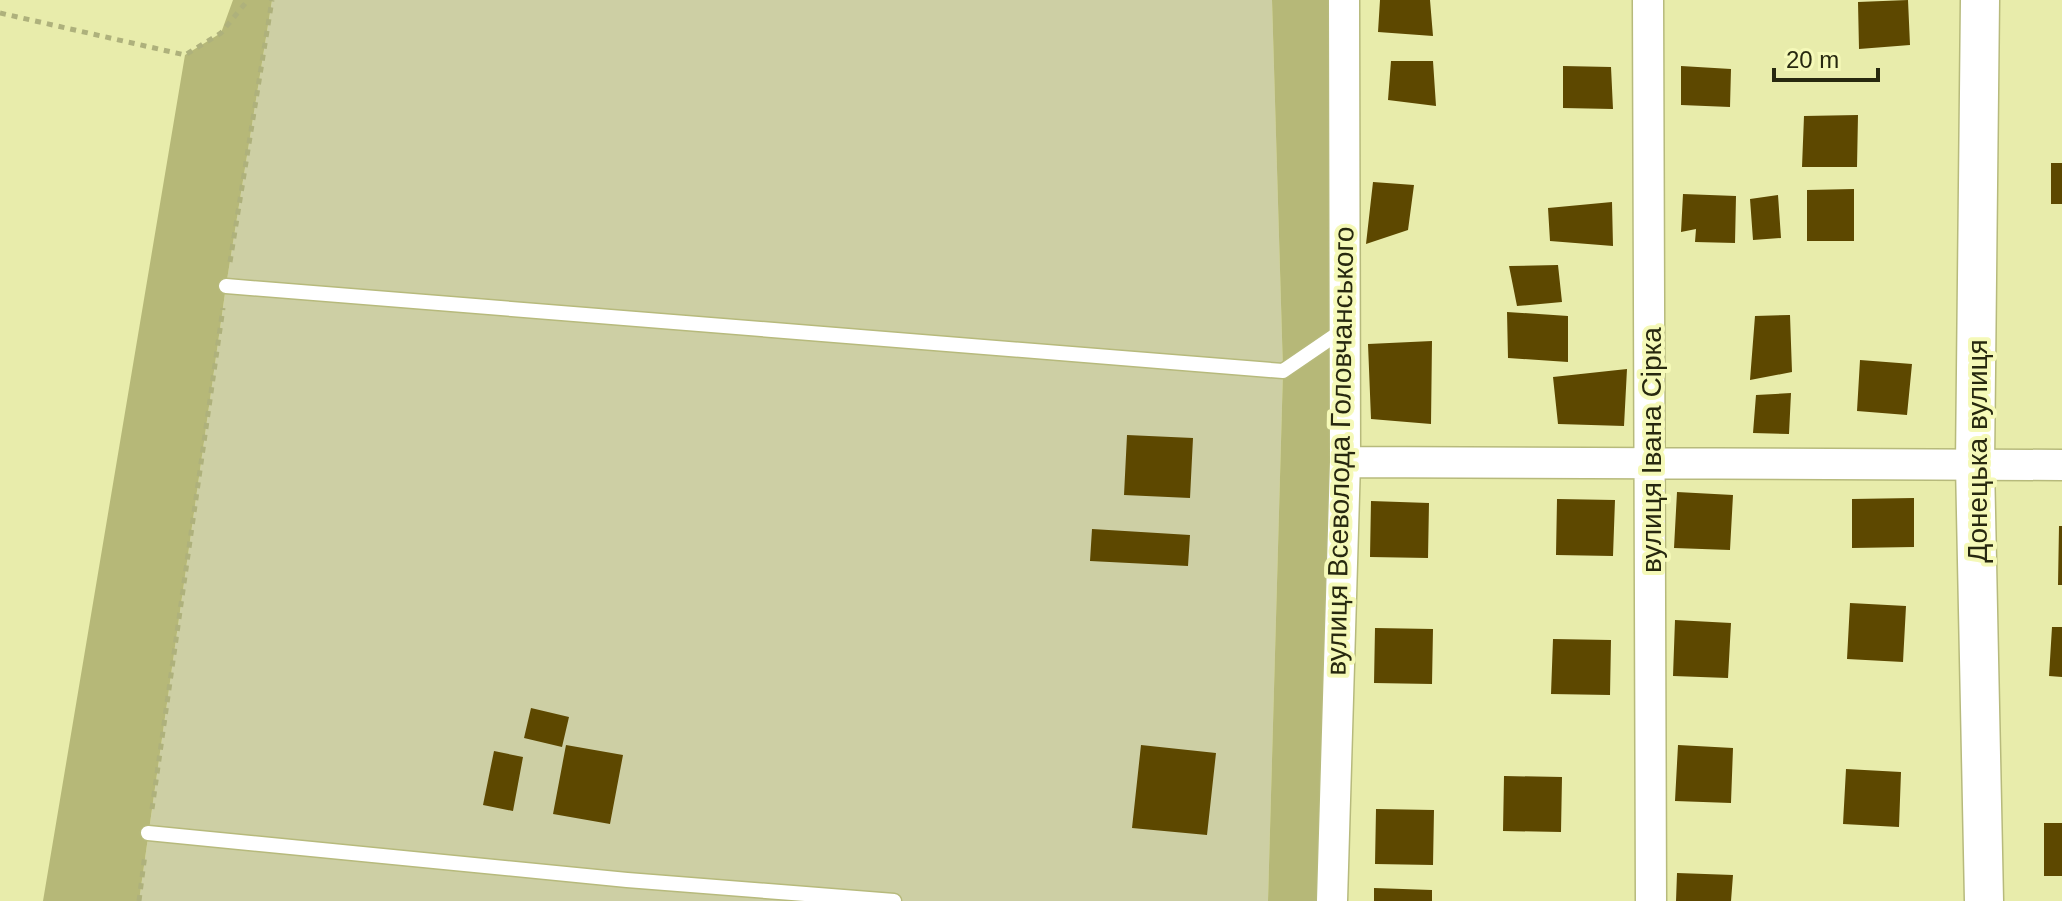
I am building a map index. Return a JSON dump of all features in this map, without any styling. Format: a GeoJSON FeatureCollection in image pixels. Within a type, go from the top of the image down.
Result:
{"type":"FeatureCollection","features":[{"type":"Feature","properties":{"kind":"street","name":"вулиця Всеволода Головчанського"},"geometry":{"type":"LineString","coordinates":[[1332,901],[1345,462],[1344,0]]}},
{"type":"Feature","properties":{"kind":"street","name":"вулиця Івана Сірка"},"geometry":{"type":"LineString","coordinates":[[1648,0],[1651,901]]}},
{"type":"Feature","properties":{"kind":"street","name":"Донецька вулиця"},"geometry":{"type":"LineString","coordinates":[[1980,0],[1975,464],[1984,901]]}},
{"type":"Feature","properties":{"kind":"street"},"geometry":{"type":"LineString","coordinates":[[1345,462],[2062,465]]}},
{"type":"Feature","properties":{"kind":"lane"},"geometry":{"type":"LineString","coordinates":[[226,286],[1283,371],[1343,330]]}},
{"type":"Feature","properties":{"kind":"lane"},"geometry":{"type":"LineString","coordinates":[[148,833],[627,880],[894,901]]}},
{"type":"Feature","properties":{"kind":"path"},"geometry":{"type":"LineString","coordinates":[[0,13],[185,55],[221,33],[248,0]]}},
{"type":"Feature","properties":{"kind":"path"},"geometry":{"type":"LineString","coordinates":[[139,901],[226,286],[272,0]]}},
{"type":"Feature","properties":{"kind":"green space"},"geometry":{"type":"Polygon","coordinates":[[[233,0],[272,0],[226,286],[139,901],[43,901],[185,55],[221,33],[233,0]]]}},
{"type":"Feature","properties":{"kind":"green space"},"geometry":{"type":"Polygon","coordinates":[[[272,0],[1272,0],[1283,371],[1268,901],[139,901],[226,286],[272,0]]]}},
{"type":"Feature","properties":{"kind":"green space"},"geometry":{"type":"Polygon","coordinates":[[[1272,0],[1344,0],[1332,901],[1268,901],[1283,371],[1272,0]]]}},
{"type":"Feature","properties":{"kind":"building"},"geometry":{"type":"Polygon","coordinates":[[[1380,0],[1430,0],[1433,36],[1378,32],[1380,0]]]}},
{"type":"Feature","properties":{"kind":"building"},"geometry":{"type":"Polygon","coordinates":[[[1908,0],[1910,45],[1859,49],[1858,2],[1908,0]]]}},
{"type":"Feature","properties":{"kind":"building"},"geometry":{"type":"Polygon","coordinates":[[[1391,61],[1433,61],[1436,106],[1388,100],[1391,61]]]}},
{"type":"Feature","properties":{"kind":"building"},"geometry":{"type":"Polygon","coordinates":[[[1563,66],[1611,67],[1613,109],[1563,108],[1563,66]]]}},
{"type":"Feature","properties":{"kind":"building"},"geometry":{"type":"Polygon","coordinates":[[[1681,66],[1731,69],[1730,107],[1681,105],[1681,66]]]}},
{"type":"Feature","properties":{"kind":"building"},"geometry":{"type":"Polygon","coordinates":[[[1858,115],[1857,167],[1802,167],[1804,116],[1858,115]]]}},
{"type":"Feature","properties":{"kind":"building"},"geometry":{"type":"Polygon","coordinates":[[[2051,163],[2062,163],[2062,204],[2051,204],[2051,163]]]}},
{"type":"Feature","properties":{"kind":"building"},"geometry":{"type":"Polygon","coordinates":[[[1373,182],[1414,185],[1408,230],[1366,244],[1373,182]]]}},
{"type":"Feature","properties":{"kind":"building"},"geometry":{"type":"Polygon","coordinates":[[[1854,189],[1854,241],[1807,241],[1807,190],[1854,189]]]}},
{"type":"Feature","properties":{"kind":"building"},"geometry":{"type":"Polygon","coordinates":[[[1683,194],[1736,196],[1735,243],[1695,242],[1696,229],[1681,232],[1683,194]]]}},
{"type":"Feature","properties":{"kind":"building"},"geometry":{"type":"Polygon","coordinates":[[[1778,195],[1781,238],[1753,240],[1750,199],[1778,195]]]}},
{"type":"Feature","properties":{"kind":"building"},"geometry":{"type":"Polygon","coordinates":[[[1612,202],[1613,246],[1550,241],[1548,208],[1612,202]]]}},
{"type":"Feature","properties":{"kind":"building"},"geometry":{"type":"Polygon","coordinates":[[[1558,265],[1562,302],[1517,306],[1509,266],[1558,265]]]}},
{"type":"Feature","properties":{"kind":"building"},"geometry":{"type":"Polygon","coordinates":[[[1507,312],[1568,316],[1568,362],[1508,358],[1507,312]]]}},
{"type":"Feature","properties":{"kind":"building"},"geometry":{"type":"Polygon","coordinates":[[[1790,315],[1792,372],[1750,380],[1755,316],[1790,315]]]}},
{"type":"Feature","properties":{"kind":"building"},"geometry":{"type":"Polygon","coordinates":[[[1432,341],[1431,424],[1371,419],[1368,344],[1432,341]]]}},
{"type":"Feature","properties":{"kind":"building"},"geometry":{"type":"Polygon","coordinates":[[[1860,360],[1912,364],[1907,415],[1857,411],[1860,360]]]}},
{"type":"Feature","properties":{"kind":"building"},"geometry":{"type":"Polygon","coordinates":[[[1627,369],[1624,426],[1558,424],[1553,377],[1627,369]]]}},
{"type":"Feature","properties":{"kind":"building"},"geometry":{"type":"Polygon","coordinates":[[[1791,393],[1789,434],[1753,433],[1756,395],[1791,393]]]}},
{"type":"Feature","properties":{"kind":"building"},"geometry":{"type":"Polygon","coordinates":[[[1127,435],[1193,438],[1190,498],[1124,495],[1127,435]]]}},
{"type":"Feature","properties":{"kind":"building"},"geometry":{"type":"Polygon","coordinates":[[[1677,492],[1733,495],[1730,550],[1674,548],[1677,492]]]}},
{"type":"Feature","properties":{"kind":"building"},"geometry":{"type":"Polygon","coordinates":[[[1914,498],[1914,547],[1852,548],[1852,499],[1914,498]]]}},
{"type":"Feature","properties":{"kind":"building"},"geometry":{"type":"Polygon","coordinates":[[[1557,499],[1615,500],[1613,556],[1556,555],[1557,499]]]}},
{"type":"Feature","properties":{"kind":"building"},"geometry":{"type":"Polygon","coordinates":[[[1371,501],[1429,503],[1428,558],[1370,557],[1371,501]]]}},
{"type":"Feature","properties":{"kind":"building"},"geometry":{"type":"Polygon","coordinates":[[[2059,526],[2062,526],[2062,585],[2058,585],[2059,526]]]}},
{"type":"Feature","properties":{"kind":"building"},"geometry":{"type":"Polygon","coordinates":[[[1092,529],[1190,535],[1188,566],[1090,561],[1092,529]]]}},
{"type":"Feature","properties":{"kind":"building"},"geometry":{"type":"Polygon","coordinates":[[[1850,603],[1906,606],[1903,662],[1847,659],[1850,603]]]}},
{"type":"Feature","properties":{"kind":"building"},"geometry":{"type":"Polygon","coordinates":[[[1675,620],[1731,623],[1728,678],[1673,676],[1675,620]]]}},
{"type":"Feature","properties":{"kind":"building"},"geometry":{"type":"Polygon","coordinates":[[[2052,627],[2062,627],[2062,677],[2049,676],[2052,627]]]}},
{"type":"Feature","properties":{"kind":"building"},"geometry":{"type":"Polygon","coordinates":[[[1375,628],[1433,629],[1432,684],[1374,683],[1375,628]]]}},
{"type":"Feature","properties":{"kind":"building"},"geometry":{"type":"Polygon","coordinates":[[[1553,639],[1611,640],[1610,695],[1551,694],[1553,639]]]}},
{"type":"Feature","properties":{"kind":"building"},"geometry":{"type":"Polygon","coordinates":[[[531,708],[569,717],[562,747],[524,738],[531,708]]]}},
{"type":"Feature","properties":{"kind":"building"},"geometry":{"type":"Polygon","coordinates":[[[566,745],[623,755],[610,824],[553,814],[566,745]]]}},
{"type":"Feature","properties":{"kind":"building"},"geometry":{"type":"Polygon","coordinates":[[[1141,745],[1216,753],[1207,835],[1132,828],[1141,745]]]}},
{"type":"Feature","properties":{"kind":"building"},"geometry":{"type":"Polygon","coordinates":[[[1678,745],[1733,748],[1731,803],[1675,801],[1678,745]]]}},
{"type":"Feature","properties":{"kind":"building"},"geometry":{"type":"Polygon","coordinates":[[[494,751],[523,757],[513,811],[483,805],[494,751]]]}},
{"type":"Feature","properties":{"kind":"building"},"geometry":{"type":"Polygon","coordinates":[[[1846,769],[1901,772],[1899,827],[1843,824],[1846,769]]]}},
{"type":"Feature","properties":{"kind":"building"},"geometry":{"type":"Polygon","coordinates":[[[1504,776],[1562,777],[1561,832],[1503,831],[1504,776]]]}},
{"type":"Feature","properties":{"kind":"building"},"geometry":{"type":"Polygon","coordinates":[[[1376,809],[1434,810],[1433,865],[1375,864],[1376,809]]]}},
{"type":"Feature","properties":{"kind":"building"},"geometry":{"type":"Polygon","coordinates":[[[2044,823],[2062,823],[2062,876],[2044,876],[2044,823]]]}},
{"type":"Feature","properties":{"kind":"building"},"geometry":{"type":"Polygon","coordinates":[[[1677,873],[1733,875],[1731,901],[1676,901],[1677,873]]]}},
{"type":"Feature","properties":{"kind":"building"},"geometry":{"type":"Polygon","coordinates":[[[1374,888],[1432,890],[1432,901],[1374,901],[1374,888]]]}}]}
